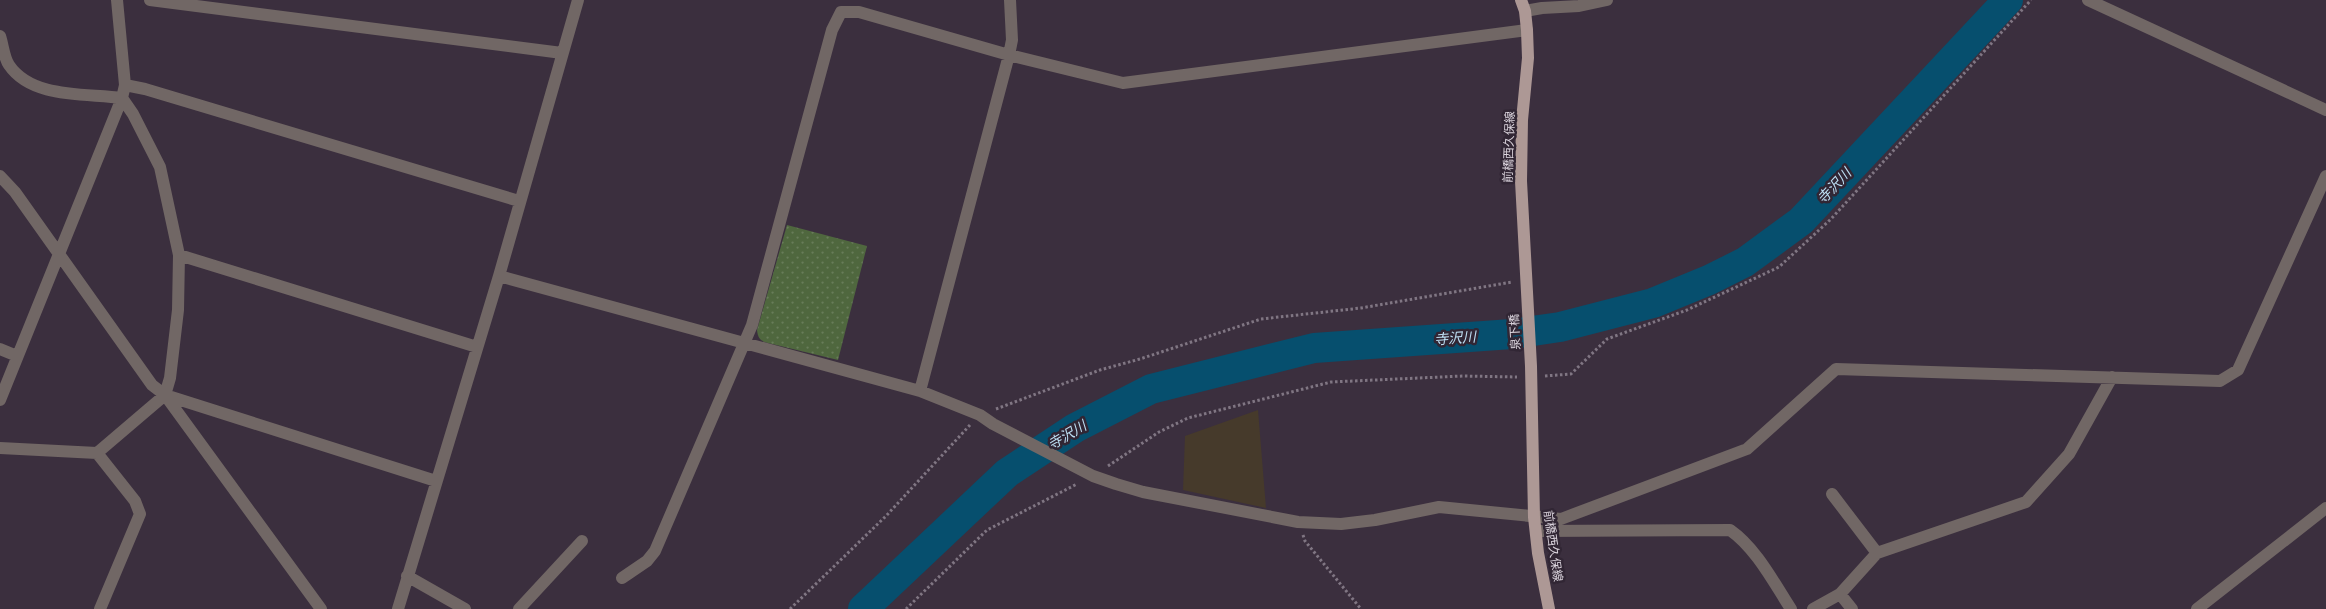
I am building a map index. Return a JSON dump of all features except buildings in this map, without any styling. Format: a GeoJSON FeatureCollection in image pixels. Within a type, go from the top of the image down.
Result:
{"type":"FeatureCollection","features":[{"type":"Feature","properties":{"kind":"main road","name":"前橋西久保線"},"geometry":{"type":"LineString","coordinates":[[1523,5],[1527,30],[1528,58],[1522,120],[1521,181],[1527,296]]}},
{"type":"Feature","properties":{"kind":"main road","name":"泉下橋"},"geometry":{"type":"LineString","coordinates":[[1527,296],[1531,372]]}},
{"type":"Feature","properties":{"kind":"main road","name":"前橋西久保線"},"geometry":{"type":"LineString","coordinates":[[1531,372],[1534,517],[1549,609]]}},
{"type":"Feature","properties":{"kind":"street"},"geometry":{"type":"LineString","coordinates":[[0,448],[97,453],[165,395],[170,378],[178,310],[179,255],[160,168],[123,92],[117,0]]}},
{"type":"Feature","properties":{"kind":"street"},"geometry":{"type":"LineString","coordinates":[[150,0],[562,53]]}},
{"type":"Feature","properties":{"kind":"street"},"geometry":{"type":"LineString","coordinates":[[398,609],[499,276],[578,0]]}},
{"type":"Feature","properties":{"kind":"street"},"geometry":{"type":"LineString","coordinates":[[920,391],[1009,55],[1012,40],[1010,0]]}},
{"type":"Feature","properties":{"kind":"street"},"geometry":{"type":"LineString","coordinates":[[1523,5],[1542,8],[1579,6],[1606,0]]}},
{"type":"Feature","properties":{"kind":"street"},"geometry":{"type":"LineString","coordinates":[[2088,0],[2326,110]]}},
{"type":"Feature","properties":{"kind":"street"},"geometry":{"type":"LineString","coordinates":[[622,578],[647,561],[655,550],[752,325],[832,30],[841,12],[859,12],[1009,55],[1123,83],[1527,30]]}},
{"type":"Feature","properties":{"kind":"street"},"geometry":{"type":"LineString","coordinates":[[0,36],[8,64],[19,77],[32,85],[62,92],[145,90],[519,201]]}},
{"type":"Feature","properties":{"kind":"street"},"geometry":{"type":"LineString","coordinates":[[0,400],[59,257],[123,92]]}},
{"type":"Feature","properties":{"kind":"street"},"geometry":{"type":"LineString","coordinates":[[0,176],[15,192],[59,257],[152,385],[165,395],[321,609]]}},
{"type":"Feature","properties":{"kind":"street"},"geometry":{"type":"LineString","coordinates":[[499,276],[920,391],[980,414],[993,424],[1093,476],[1143,492],[1298,522],[1341,524],[1375,520],[1439,507],[1561,519],[1747,448],[1836,369],[2220,381],[2238,370],[2326,176]]}},
{"type":"Feature","properties":{"kind":"street"},"geometry":{"type":"LineString","coordinates":[[179,255],[477,347]]}},
{"type":"Feature","properties":{"kind":"street"},"geometry":{"type":"LineString","coordinates":[[0,349],[18,356]]}},
{"type":"Feature","properties":{"kind":"street"},"geometry":{"type":"LineString","coordinates":[[1813,609],[1840,594],[1877,553],[2026,502],[2069,454],[2112,377]]}},
{"type":"Feature","properties":{"kind":"street"},"geometry":{"type":"LineString","coordinates":[[165,395],[436,481]]}},
{"type":"Feature","properties":{"kind":"street"},"geometry":{"type":"LineString","coordinates":[[97,453],[135,501],[140,514],[100,609]]}},
{"type":"Feature","properties":{"kind":"street"},"geometry":{"type":"LineString","coordinates":[[1832,494],[1877,553]]}},
{"type":"Feature","properties":{"kind":"street"},"geometry":{"type":"LineString","coordinates":[[2197,609],[2326,508]]}},
{"type":"Feature","properties":{"kind":"street"},"geometry":{"type":"LineString","coordinates":[[1536,531],[1730,530],[1740,537],[1756,557],[1792,609]]}},
{"type":"Feature","properties":{"kind":"street"},"geometry":{"type":"LineString","coordinates":[[519,609],[582,541]]}},
{"type":"Feature","properties":{"kind":"street"},"geometry":{"type":"LineString","coordinates":[[407,576],[465,609]]}},
{"type":"Feature","properties":{"kind":"street"},"geometry":{"type":"LineString","coordinates":[[1840,594],[1852,609]]}},
{"type":"Feature","properties":{"kind":"path"},"geometry":{"type":"LineString","coordinates":[[906,609],[987,530],[1093,476],[1159,432],[1188,418],[1331,382],[1531,372],[1571,374],[1607,339],[1687,310],[1779,267],[1831,219],[2031,0]]}},
{"type":"Feature","properties":{"kind":"path"},"geometry":{"type":"LineString","coordinates":[[790,609],[886,516],[980,414],[1100,370],[1140,359],[1261,319],[1360,308],[1525,280]]}},
{"type":"Feature","properties":{"kind":"path"},"geometry":{"type":"LineString","coordinates":[[1298,522],[1305,541],[1361,609]]}},
{"type":"Feature","properties":{"kind":"shaded area"},"geometry":{"type":"Polygon","coordinates":[[[1258,410],[1266,508],[1183,490],[1185,436],[1258,410]]]}},
{"type":"Feature","properties":{"kind":"green space"},"geometry":{"type":"Polygon","coordinates":[[[787,225],[867,246],[838,360],[765,342],[758,335],[757,330],[787,225]]]}},
{"type":"Feature","properties":{"kind":"waterway","name":"寺沢川"},"geometry":{"type":"LineString","coordinates":[[863,609],[1007,473],[1075,428],[1151,389],[1314,348],[1512,334],[1560,327],[1653,303],[1709,280],[1745,262],[1801,221],[2008,0]]}}]}
